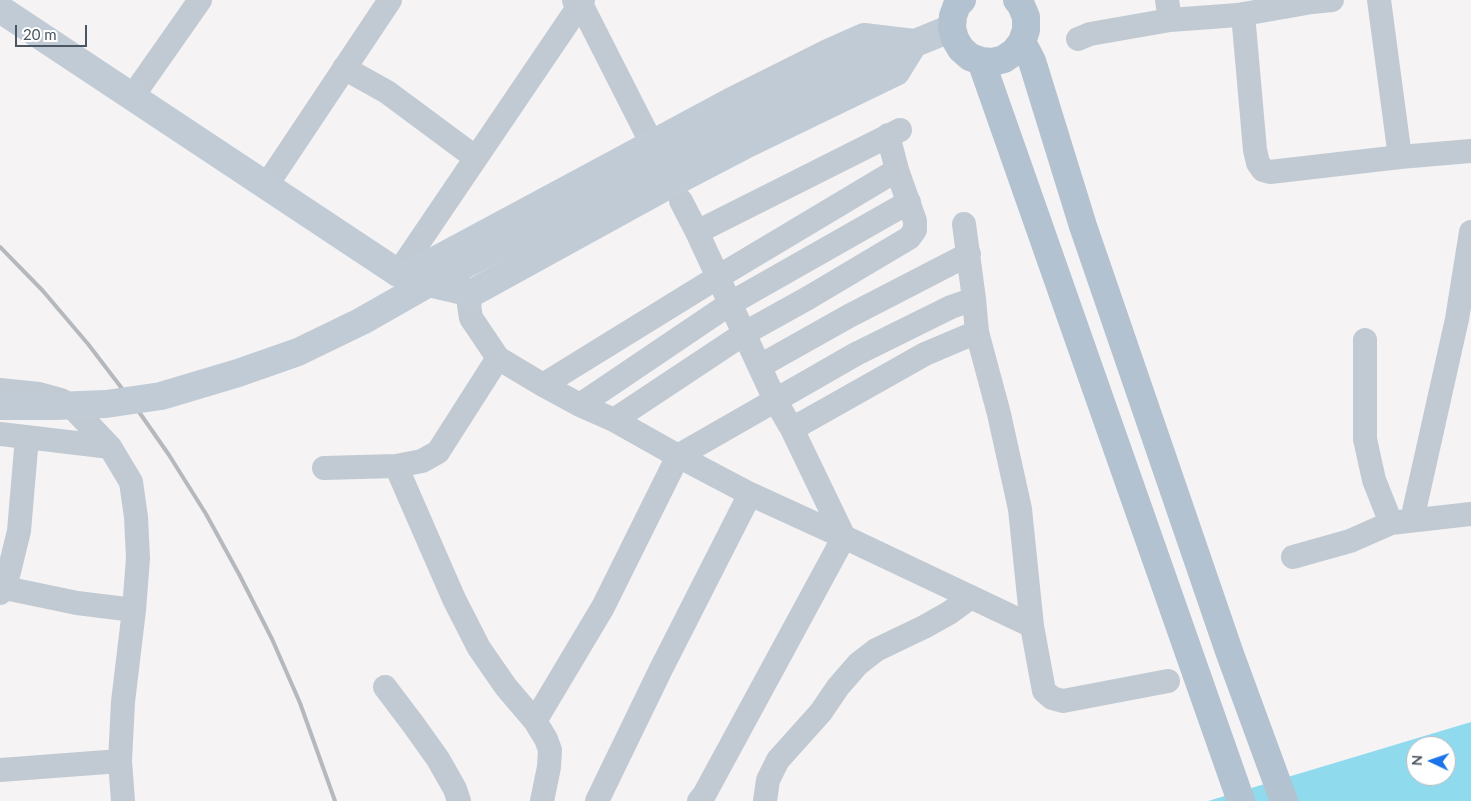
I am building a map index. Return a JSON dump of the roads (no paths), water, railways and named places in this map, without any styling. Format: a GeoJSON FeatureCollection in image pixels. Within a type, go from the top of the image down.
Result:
{"type":"FeatureCollection","features":[{"type":"Feature","properties":{"kind":"main road"},"geometry":{"type":"LineString","coordinates":[[962,0],[957,5],[953,16],[952,28],[955,39],[961,49],[970,57],[981,61],[993,62],[1004,59],[1014,52],[1022,42],[1026,30],[1026,17],[1020,2]]}},
{"type":"Feature","properties":{"kind":"main road"},"geometry":{"type":"LineString","coordinates":[[1022,42],[1032,61],[1083,226],[1234,663],[1284,801]]}},
{"type":"Feature","properties":{"kind":"main road"},"geometry":{"type":"LineString","coordinates":[[981,61],[1242,801]]}},
{"type":"Feature","properties":{"kind":"street"},"geometry":{"type":"LineString","coordinates":[[7,0],[0,9],[402,275],[472,293],[663,187],[896,72],[914,43]]}},
{"type":"Feature","properties":{"kind":"street"},"geometry":{"type":"LineString","coordinates":[[132,96],[200,0]]}},
{"type":"Feature","properties":{"kind":"street"},"geometry":{"type":"LineString","coordinates":[[266,186],[390,0]]}},
{"type":"Feature","properties":{"kind":"street"},"geometry":{"type":"LineString","coordinates":[[1078,39],[1168,10],[1243,14],[1332,0]]}},
{"type":"Feature","properties":{"kind":"street"},"geometry":{"type":"LineString","coordinates":[[1379,0],[1400,157]]}},
{"type":"Feature","properties":{"kind":"street"},"geometry":{"type":"LineString","coordinates":[[402,275],[579,1],[652,144]]}},
{"type":"Feature","properties":{"kind":"street"},"geometry":{"type":"LineString","coordinates":[[1243,14],[1255,150],[1258,163],[1263,170],[1270,172],[1471,151]]}},
{"type":"Feature","properties":{"kind":"street"},"geometry":{"type":"LineString","coordinates":[[0,406],[97,404],[160,396],[238,373],[298,352],[362,321],[427,284],[802,92],[952,28]]}},
{"type":"Feature","properties":{"kind":"street"},"geometry":{"type":"LineString","coordinates":[[402,275],[755,89],[830,52],[864,37],[914,43]]}},
{"type":"Feature","properties":{"kind":"street"},"geometry":{"type":"LineString","coordinates":[[344,68],[387,92],[476,158]]}},
{"type":"Feature","properties":{"kind":"street"},"geometry":{"type":"LineString","coordinates":[[614,420],[745,333],[909,238],[915,230],[915,222],[897,170],[894,133],[697,232]]}},
{"type":"Feature","properties":{"kind":"street"},"geometry":{"type":"LineString","coordinates":[[543,385],[897,170]]}},
{"type":"Feature","properties":{"kind":"street"},"geometry":{"type":"LineString","coordinates":[[681,201],[731,303],[775,400],[792,429],[844,536]]}},
{"type":"Feature","properties":{"kind":"street"},"geometry":{"type":"LineString","coordinates":[[580,404],[731,303],[909,202]]}},
{"type":"Feature","properties":{"kind":"street"},"geometry":{"type":"LineString","coordinates":[[964,224],[977,332],[999,414],[1020,509],[1032,626],[1044,691],[1052,698],[1063,701],[1168,681]]}},
{"type":"Feature","properties":{"kind":"street"},"geometry":{"type":"LineString","coordinates":[[1402,522],[1457,319],[1471,232]]}},
{"type":"Feature","properties":{"kind":"street"},"geometry":{"type":"LineString","coordinates":[[760,366],[849,316],[969,254]]}},
{"type":"Feature","properties":{"kind":"street"},"geometry":{"type":"LineString","coordinates":[[472,293],[469,305],[471,318],[498,358],[543,385],[614,420],[750,494],[844,536],[1032,626]]}},
{"type":"Feature","properties":{"kind":"street"},"geometry":{"type":"LineString","coordinates":[[535,721],[603,607],[678,456],[856,354],[951,306],[974,299]]}},
{"type":"Feature","properties":{"kind":"street"},"geometry":{"type":"LineString","coordinates":[[792,429],[925,354],[977,332]]}},
{"type":"Feature","properties":{"kind":"street"},"geometry":{"type":"LineString","coordinates":[[1365,340],[1365,439],[1374,480],[1402,522]]}},
{"type":"Feature","properties":{"kind":"street"},"geometry":{"type":"LineString","coordinates":[[324,468],[396,466],[422,461],[438,452],[498,358]]}},
{"type":"Feature","properties":{"kind":"street"},"geometry":{"type":"LineString","coordinates":[[0,390],[39,394],[61,400],[73,408],[110,447],[131,482],[136,517],[138,558],[123,702],[120,761],[123,801]]}},
{"type":"Feature","properties":{"kind":"street"},"geometry":{"type":"LineString","coordinates":[[0,434],[110,447]]}},
{"type":"Feature","properties":{"kind":"street"},"geometry":{"type":"LineString","coordinates":[[26,437],[19,531],[3,591],[134,610]]}},
{"type":"Feature","properties":{"kind":"street"},"geometry":{"type":"LineString","coordinates":[[396,466],[454,599],[479,648],[506,687],[535,721],[546,739],[550,750],[549,767],[542,801]]}},
{"type":"Feature","properties":{"kind":"street"},"geometry":{"type":"LineString","coordinates":[[597,801],[661,669],[750,494]]}},
{"type":"Feature","properties":{"kind":"street"},"geometry":{"type":"LineString","coordinates":[[1293,557],[1350,541],[1402,522],[1471,514]]}},
{"type":"Feature","properties":{"kind":"street"},"geometry":{"type":"LineString","coordinates":[[699,801],[704,795],[844,536]]}},
{"type":"Feature","properties":{"kind":"street"},"geometry":{"type":"LineString","coordinates":[[765,801],[768,780],[778,760],[821,712],[838,687],[858,664],[876,650],[932,622],[971,597]]}},
{"type":"Feature","properties":{"kind":"street"},"geometry":{"type":"LineString","coordinates":[[384,687],[414,724],[438,759],[455,789],[459,801]]}},
{"type":"Feature","properties":{"kind":"street"},"geometry":{"type":"LineString","coordinates":[[0,770],[120,761]]}},
{"type":"Feature","properties":{"kind":"water"},"geometry":{"type":"Polygon","coordinates":[[[1471,722],[1471,801],[1208,801],[1406,742],[1406,786],[1456,786],[1456,736],[1424,736],[1471,722]]]}},
{"type":"Feature","properties":{"kind":"railway"},"geometry":{"type":"LineString","coordinates":[[0,247],[43,291],[88,344],[130,399],[169,455],[206,514],[272,639],[300,703],[335,801]]}}]}
